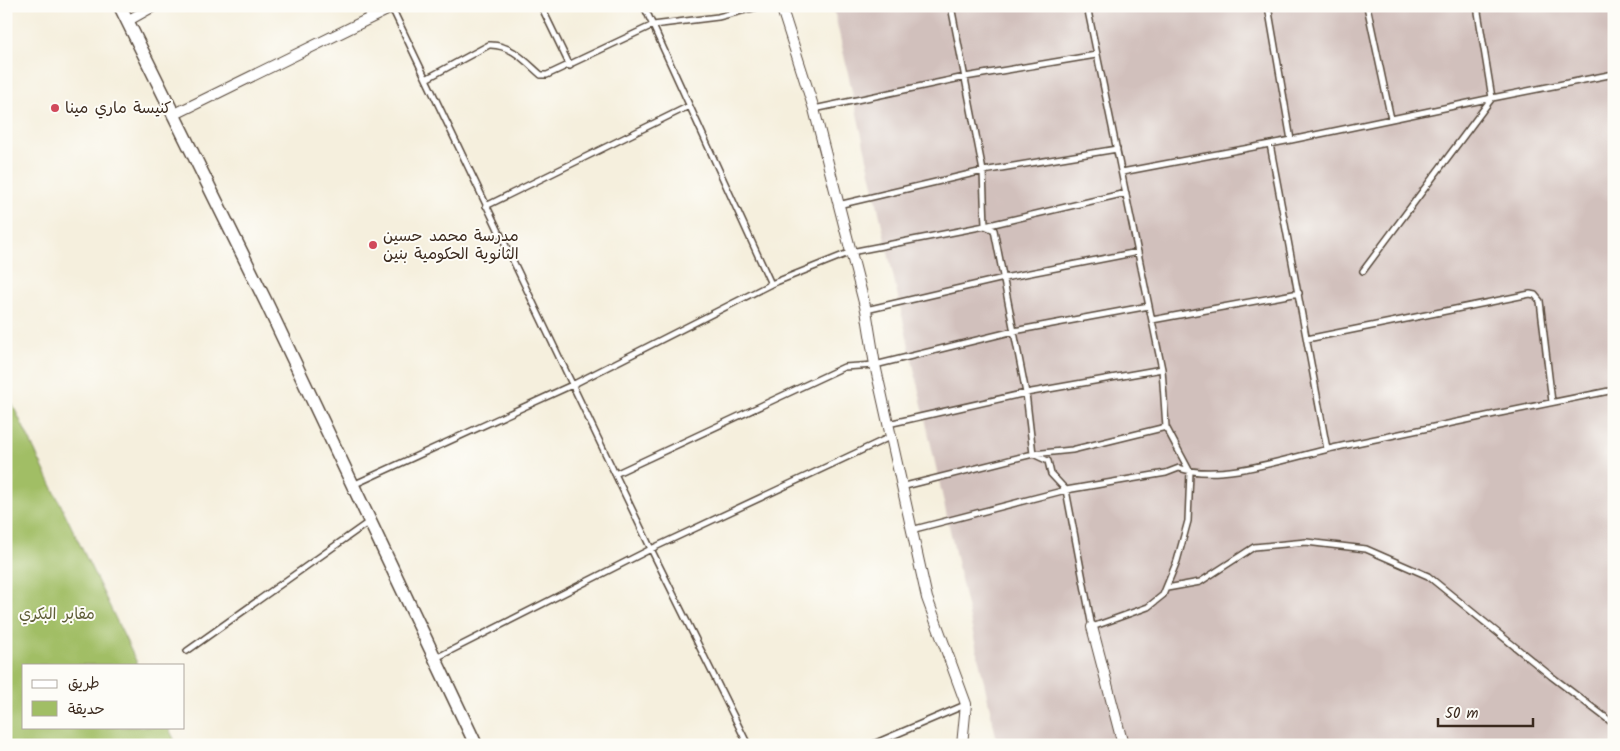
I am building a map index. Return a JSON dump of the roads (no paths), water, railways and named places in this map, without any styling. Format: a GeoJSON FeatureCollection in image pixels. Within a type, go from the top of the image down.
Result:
{"type":"FeatureCollection","features":[{"type":"Feature","properties":{"kind":"street"},"geometry":{"type":"LineString","coordinates":[[120,6],[370,521],[476,745]]}},
{"type":"Feature","properties":{"kind":"street"},"geometry":{"type":"LineString","coordinates":[[127,22],[154,6]]}},
{"type":"Feature","properties":{"kind":"street"},"geometry":{"type":"LineString","coordinates":[[173,115],[393,7]]}},
{"type":"Feature","properties":{"kind":"street"},"geometry":{"type":"LineString","coordinates":[[781,8],[814,109],[866,310],[874,365],[927,598],[966,704],[962,745]]}},
{"type":"Feature","properties":{"kind":"street"},"geometry":{"type":"LineString","coordinates":[[1092,627],[1123,745]]}},
{"type":"Feature","properties":{"kind":"lane"},"geometry":{"type":"LineString","coordinates":[[541,6],[570,66]]}},
{"type":"Feature","properties":{"kind":"lane"},"geometry":{"type":"LineString","coordinates":[[644,6],[771,284]]}},
{"type":"Feature","properties":{"kind":"lane"},"geometry":{"type":"LineString","coordinates":[[426,78],[489,45],[509,48],[541,75],[547,75],[570,66],[653,25],[718,17],[761,6]]}},
{"type":"Feature","properties":{"kind":"lane"},"geometry":{"type":"LineString","coordinates":[[781,8],[797,6]]}},
{"type":"Feature","properties":{"kind":"lane"},"geometry":{"type":"LineString","coordinates":[[951,6],[983,172],[985,226]]}},
{"type":"Feature","properties":{"kind":"lane"},"geometry":{"type":"LineString","coordinates":[[1033,454],[1048,461],[1051,474],[1066,490],[1092,627],[1148,607],[1163,595],[1167,588],[1188,521],[1190,472],[1166,427],[1162,369],[1087,6]]}},
{"type":"Feature","properties":{"kind":"lane"},"geometry":{"type":"LineString","coordinates":[[1268,6],[1292,140]]}},
{"type":"Feature","properties":{"kind":"lane"},"geometry":{"type":"LineString","coordinates":[[1368,6],[1391,118]]}},
{"type":"Feature","properties":{"kind":"lane"},"geometry":{"type":"LineString","coordinates":[[1364,271],[1492,98],[1477,6]]}},
{"type":"Feature","properties":{"kind":"lane"},"geometry":{"type":"LineString","coordinates":[[393,7],[486,206],[651,549],[748,745]]}},
{"type":"Feature","properties":{"kind":"lane"},"geometry":{"type":"LineString","coordinates":[[814,109],[965,77],[1096,55]]}},
{"type":"Feature","properties":{"kind":"lane"},"geometry":{"type":"LineString","coordinates":[[1122,172],[1292,140],[1391,118],[1614,74]]}},
{"type":"Feature","properties":{"kind":"lane"},"geometry":{"type":"LineString","coordinates":[[486,206],[689,106]]}},
{"type":"Feature","properties":{"kind":"lane"},"geometry":{"type":"LineString","coordinates":[[1270,144],[1327,449]]}},
{"type":"Feature","properties":{"kind":"lane"},"geometry":{"type":"LineString","coordinates":[[838,204],[983,172],[1117,149]]}},
{"type":"Feature","properties":{"kind":"lane"},"geometry":{"type":"LineString","coordinates":[[353,486],[572,384],[771,284],[851,252],[985,226],[1126,193]]}},
{"type":"Feature","properties":{"kind":"lane"},"geometry":{"type":"LineString","coordinates":[[985,226],[994,230],[1026,393],[1033,454]]}},
{"type":"Feature","properties":{"kind":"lane"},"geometry":{"type":"LineString","coordinates":[[866,310],[1004,278],[1138,252]]}},
{"type":"Feature","properties":{"kind":"lane"},"geometry":{"type":"LineString","coordinates":[[1152,320],[1298,293]]}},
{"type":"Feature","properties":{"kind":"lane"},"geometry":{"type":"LineString","coordinates":[[1307,339],[1530,294],[1535,295],[1540,301],[1552,402]]}},
{"type":"Feature","properties":{"kind":"lane"},"geometry":{"type":"LineString","coordinates":[[615,474],[844,367],[874,365],[1014,331],[1149,306]]}},
{"type":"Feature","properties":{"kind":"lane"},"geometry":{"type":"LineString","coordinates":[[888,424],[1026,393],[1162,369]]}},
{"type":"Feature","properties":{"kind":"lane"},"geometry":{"type":"LineString","coordinates":[[910,530],[1066,490],[1166,473],[1179,468],[1190,472],[1223,471],[1254,466],[1327,449],[1614,390]]}},
{"type":"Feature","properties":{"kind":"lane"},"geometry":{"type":"LineString","coordinates":[[901,488],[1033,454],[1072,450],[1166,427]]}},
{"type":"Feature","properties":{"kind":"lane"},"geometry":{"type":"LineString","coordinates":[[435,658],[651,549],[890,437]]}},
{"type":"Feature","properties":{"kind":"lane"},"geometry":{"type":"LineString","coordinates":[[187,651],[370,521]]}},
{"type":"Feature","properties":{"kind":"lane"},"geometry":{"type":"LineString","coordinates":[[1167,588],[1200,582],[1254,547],[1306,542],[1366,550],[1428,576],[1550,676],[1614,724]]}},
{"type":"Feature","properties":{"kind":"lane"},"geometry":{"type":"LineString","coordinates":[[871,745],[966,704]]}},
{"type":"Feature","properties":{"kind":"place","name":"كنيسة ماري مينا"},"geometry":{"type":"Point","coordinates":[55,108]}},
{"type":"Feature","properties":{"kind":"place","name":"مدرسة محمد حسين الثانوية الحكومية بنين"},"geometry":{"type":"Point","coordinates":[373,245]}},
{"type":"Feature","properties":{"kind":"park label","name":"مقابر البكري"},"geometry":{"type":"Point","coordinates":[57,614]}}]}
